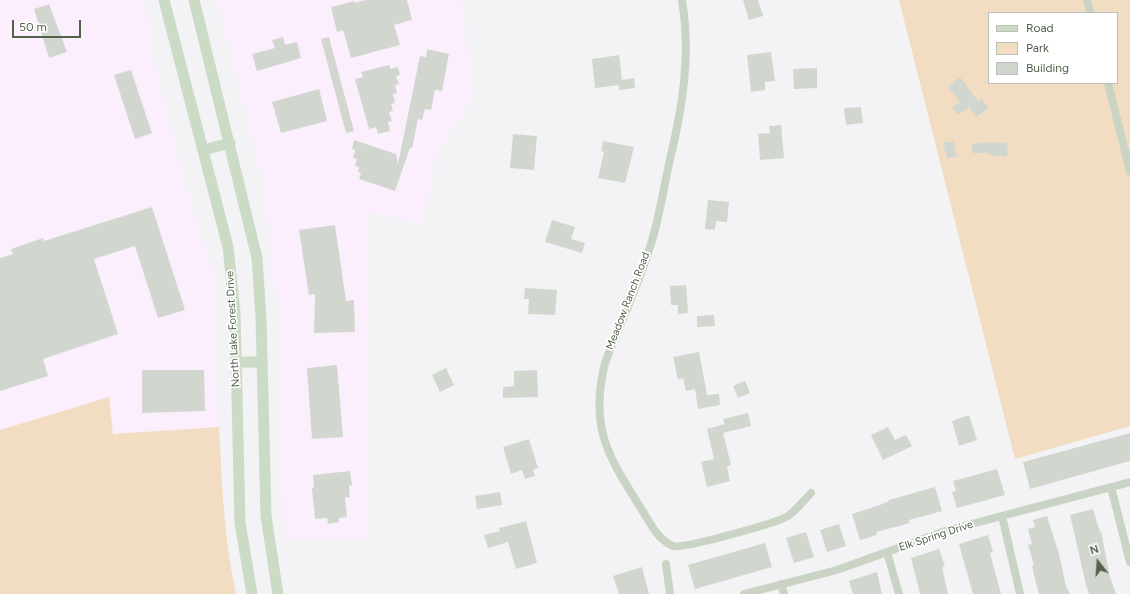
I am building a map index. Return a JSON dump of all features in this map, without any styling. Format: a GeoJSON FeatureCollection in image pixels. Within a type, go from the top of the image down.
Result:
{"type":"FeatureCollection","features":[{"type":"Feature","properties":{"kind":"main road","name":"North Lake Forest Drive"},"geometry":{"type":"LineString","coordinates":[[164,0],[228,247],[235,312],[240,523],[252,594]]}},
{"type":"Feature","properties":{"kind":"main road"},"geometry":{"type":"LineString","coordinates":[[194,0],[257,258],[261,318],[266,516],[278,594]]}},
{"type":"Feature","properties":{"kind":"main road"},"geometry":{"type":"LineString","coordinates":[[204,150],[230,143]]}},
{"type":"Feature","properties":{"kind":"main road"},"geometry":{"type":"LineString","coordinates":[[236,362],[262,362]]}},
{"type":"Feature","properties":{"kind":"street","name":"Meadow Ranch Road"},"geometry":{"type":"LineString","coordinates":[[682,0],[685,17],[686,55],[685,81],[679,123],[655,230],[605,363],[600,383],[598,404],[603,439],[613,465],[662,540],[674,546],[683,546],[709,540],[787,516],[812,493]]}},
{"type":"Feature","properties":{"kind":"street"},"geometry":{"type":"LineString","coordinates":[[1087,0],[1090,12]]}},
{"type":"Feature","properties":{"kind":"street"},"geometry":{"type":"LineString","coordinates":[[1108,84],[1130,171]]}},
{"type":"Feature","properties":{"kind":"street","name":"Elk Spring Drive"},"geometry":{"type":"LineString","coordinates":[[744,594],[837,570],[945,531],[1130,482]]}},
{"type":"Feature","properties":{"kind":"street"},"geometry":{"type":"LineString","coordinates":[[1111,487],[1130,562]]}},
{"type":"Feature","properties":{"kind":"street"},"geometry":{"type":"LineString","coordinates":[[1002,516],[1020,594]]}},
{"type":"Feature","properties":{"kind":"street"},"geometry":{"type":"LineString","coordinates":[[887,552],[899,594]]}},
{"type":"Feature","properties":{"kind":"street"},"geometry":{"type":"LineString","coordinates":[[666,564],[670,594]]}},
{"type":"Feature","properties":{"kind":"street"},"geometry":{"type":"LineString","coordinates":[[781,584],[784,594]]}},
{"type":"Feature","properties":{"kind":"shaded area"},"geometry":{"type":"Polygon","coordinates":[[[0,0],[145,0],[154,60],[185,183],[216,282],[219,427],[113,434],[109,397],[0,430],[0,0]]]}},
{"type":"Feature","properties":{"kind":"shaded area"},"geometry":{"type":"Polygon","coordinates":[[[217,0],[460,0],[475,95],[436,154],[423,225],[368,212],[367,541],[285,541],[278,392],[277,304],[264,186],[217,0]]]}},
{"type":"Feature","properties":{"kind":"green space"},"geometry":{"type":"Polygon","coordinates":[[[899,0],[1130,0],[1130,426],[1015,459],[899,0]]]}},
{"type":"Feature","properties":{"kind":"green space"},"geometry":{"type":"Polygon","coordinates":[[[109,397],[113,434],[219,427],[226,532],[236,594],[0,594],[0,430],[109,397]]]}},
{"type":"Feature","properties":{"kind":"building"},"geometry":{"type":"Polygon","coordinates":[[[365,0],[407,0],[412,20],[394,25],[400,45],[351,58],[343,30],[337,32],[331,7],[365,0]]]}},
{"type":"Feature","properties":{"kind":"building"},"geometry":{"type":"Polygon","coordinates":[[[743,0],[758,0],[763,16],[749,20],[743,0]]]}},
{"type":"Feature","properties":{"kind":"building"},"geometry":{"type":"Polygon","coordinates":[[[49,4],[67,52],[49,58],[34,9],[49,4]]]}},
{"type":"Feature","properties":{"kind":"building"},"geometry":{"type":"Polygon","coordinates":[[[283,37],[285,45],[297,42],[301,58],[257,71],[252,54],[275,48],[272,40],[283,37]]]}},
{"type":"Feature","properties":{"kind":"building"},"geometry":{"type":"Polygon","coordinates":[[[329,37],[354,131],[346,133],[321,39],[329,37]]]}},
{"type":"Feature","properties":{"kind":"building"},"geometry":{"type":"Polygon","coordinates":[[[427,49],[449,54],[442,91],[435,90],[431,110],[425,109],[422,120],[418,119],[412,148],[410,148],[395,191],[359,179],[361,173],[358,172],[359,167],[355,166],[357,159],[353,158],[355,150],[352,149],[354,140],[396,154],[398,164],[420,56],[426,57],[427,49]]]}},
{"type":"Feature","properties":{"kind":"building"},"geometry":{"type":"Polygon","coordinates":[[[771,52],[775,81],[765,82],[765,90],[751,92],[747,55],[771,52]]]}},
{"type":"Feature","properties":{"kind":"building"},"geometry":{"type":"Polygon","coordinates":[[[619,55],[622,80],[634,78],[635,88],[619,90],[619,85],[595,88],[592,59],[619,55]]]}},
{"type":"Feature","properties":{"kind":"building"},"geometry":{"type":"Polygon","coordinates":[[[389,65],[391,69],[398,67],[400,75],[396,76],[399,84],[395,85],[397,93],[393,94],[395,103],[391,104],[393,111],[389,112],[392,121],[388,122],[390,131],[378,134],[376,127],[369,129],[355,79],[363,77],[361,72],[389,65]]]}},
{"type":"Feature","properties":{"kind":"building"},"geometry":{"type":"Polygon","coordinates":[[[817,68],[817,88],[794,89],[793,69],[817,68]]]}},
{"type":"Feature","properties":{"kind":"building"},"geometry":{"type":"Polygon","coordinates":[[[131,70],[152,133],[135,139],[114,75],[131,70]]]}},
{"type":"Feature","properties":{"kind":"building"},"geometry":{"type":"Polygon","coordinates":[[[960,77],[978,101],[981,98],[989,108],[976,117],[969,107],[958,115],[952,108],[960,102],[948,87],[960,77]]]}},
{"type":"Feature","properties":{"kind":"building"},"geometry":{"type":"Polygon","coordinates":[[[319,89],[327,121],[281,133],[272,102],[319,89]]]}},
{"type":"Feature","properties":{"kind":"building"},"geometry":{"type":"Polygon","coordinates":[[[861,107],[863,123],[846,125],[844,108],[861,107]]]}},
{"type":"Feature","properties":{"kind":"building"},"geometry":{"type":"Polygon","coordinates":[[[781,125],[784,158],[760,160],[758,134],[770,133],[769,126],[781,125]]]}},
{"type":"Feature","properties":{"kind":"building"},"geometry":{"type":"Polygon","coordinates":[[[513,134],[537,136],[534,170],[510,168],[513,134]]]}},
{"type":"Feature","properties":{"kind":"building"},"geometry":{"type":"Polygon","coordinates":[[[603,141],[634,147],[625,183],[598,178],[604,152],[601,151],[603,141]]]}},
{"type":"Feature","properties":{"kind":"building"},"geometry":{"type":"Polygon","coordinates":[[[953,141],[957,156],[947,159],[943,143],[953,141]]]}},
{"type":"Feature","properties":{"kind":"building"},"geometry":{"type":"Polygon","coordinates":[[[990,142],[1008,143],[1007,157],[989,155],[989,153],[972,153],[972,144],[990,142]]]}},
{"type":"Feature","properties":{"kind":"building"},"geometry":{"type":"Polygon","coordinates":[[[708,200],[729,202],[727,222],[716,221],[715,230],[705,229],[708,200]]]}},
{"type":"Feature","properties":{"kind":"building"},"geometry":{"type":"Polygon","coordinates":[[[152,207],[185,310],[158,318],[135,246],[94,259],[118,334],[43,359],[48,376],[0,391],[0,258],[13,254],[11,249],[43,238],[44,241],[152,207]]]}},
{"type":"Feature","properties":{"kind":"building"},"geometry":{"type":"Polygon","coordinates":[[[552,220],[575,227],[571,239],[585,243],[582,253],[545,242],[552,220]]]}},
{"type":"Feature","properties":{"kind":"building"},"geometry":{"type":"Polygon","coordinates":[[[335,225],[346,301],[354,300],[355,332],[314,333],[315,294],[309,295],[299,230],[335,225]]]}},
{"type":"Feature","properties":{"kind":"building"},"geometry":{"type":"Polygon","coordinates":[[[686,285],[688,313],[678,314],[678,305],[671,305],[670,286],[686,285]]]}},
{"type":"Feature","properties":{"kind":"building"},"geometry":{"type":"Polygon","coordinates":[[[525,288],[557,290],[555,315],[528,314],[529,299],[524,299],[525,288]]]}},
{"type":"Feature","properties":{"kind":"building"},"geometry":{"type":"Polygon","coordinates":[[[714,315],[715,326],[697,327],[697,316],[714,315]]]}},
{"type":"Feature","properties":{"kind":"building"},"geometry":{"type":"Polygon","coordinates":[[[699,352],[707,395],[719,394],[720,405],[698,409],[695,389],[686,391],[683,378],[678,380],[673,357],[699,352]]]}},
{"type":"Feature","properties":{"kind":"building"},"geometry":{"type":"Polygon","coordinates":[[[337,365],[343,437],[312,439],[307,368],[337,365]]]}},
{"type":"Feature","properties":{"kind":"building"},"geometry":{"type":"Polygon","coordinates":[[[446,368],[454,385],[440,392],[432,375],[446,368]]]}},
{"type":"Feature","properties":{"kind":"building"},"geometry":{"type":"Polygon","coordinates":[[[142,370],[204,370],[205,411],[142,413],[142,370]]]}},
{"type":"Feature","properties":{"kind":"building"},"geometry":{"type":"Polygon","coordinates":[[[537,370],[538,397],[503,398],[503,387],[514,386],[514,371],[537,370]]]}},
{"type":"Feature","properties":{"kind":"building"},"geometry":{"type":"Polygon","coordinates":[[[745,381],[750,393],[738,398],[733,386],[745,381]]]}},
{"type":"Feature","properties":{"kind":"building"},"geometry":{"type":"Polygon","coordinates":[[[748,413],[751,426],[723,433],[731,465],[727,466],[730,481],[707,487],[701,462],[714,459],[707,429],[725,424],[723,419],[748,413]]]}},
{"type":"Feature","properties":{"kind":"building"},"geometry":{"type":"Polygon","coordinates":[[[969,415],[977,440],[959,446],[952,421],[969,415]]]}},
{"type":"Feature","properties":{"kind":"building"},"geometry":{"type":"Polygon","coordinates":[[[888,427],[895,440],[906,435],[912,446],[883,460],[871,435],[888,427]]]}},
{"type":"Feature","properties":{"kind":"building"},"geometry":{"type":"Polygon","coordinates":[[[1130,433],[1130,461],[1030,489],[1023,462],[1130,433]]]}},
{"type":"Feature","properties":{"kind":"building"},"geometry":{"type":"Polygon","coordinates":[[[529,439],[538,468],[533,470],[535,476],[525,479],[522,470],[511,474],[503,447],[529,439]]]}},
{"type":"Feature","properties":{"kind":"building"},"geometry":{"type":"Polygon","coordinates":[[[997,469],[1005,495],[957,508],[952,492],[956,491],[953,481],[997,469]]]}},
{"type":"Feature","properties":{"kind":"building"},"geometry":{"type":"Polygon","coordinates":[[[350,471],[352,485],[349,486],[350,497],[345,498],[347,517],[339,518],[339,522],[328,524],[327,518],[315,519],[312,488],[314,487],[313,475],[350,471]]]}},
{"type":"Feature","properties":{"kind":"building"},"geometry":{"type":"Polygon","coordinates":[[[935,487],[942,511],[909,520],[910,523],[876,532],[877,535],[860,540],[852,514],[880,505],[889,500],[935,487]]]}},
{"type":"Feature","properties":{"kind":"building"},"geometry":{"type":"Polygon","coordinates":[[[500,492],[502,505],[477,509],[475,496],[500,492]]]}},
{"type":"Feature","properties":{"kind":"building"},"geometry":{"type":"Polygon","coordinates":[[[1093,509],[1100,532],[1101,531],[1110,577],[1116,594],[1089,594],[1086,585],[1070,515],[1093,509]]]}},
{"type":"Feature","properties":{"kind":"building"},"geometry":{"type":"Polygon","coordinates":[[[1047,516],[1059,554],[1066,586],[1070,594],[1039,594],[1032,566],[1034,565],[1028,545],[1032,544],[1028,529],[1035,527],[1033,520],[1047,516]]]}},
{"type":"Feature","properties":{"kind":"building"},"geometry":{"type":"Polygon","coordinates":[[[526,521],[537,563],[516,569],[508,542],[488,548],[484,535],[500,531],[499,528],[526,521]]]}},
{"type":"Feature","properties":{"kind":"building"},"geometry":{"type":"Polygon","coordinates":[[[839,524],[846,546],[827,552],[820,530],[839,524]]]}},
{"type":"Feature","properties":{"kind":"building"},"geometry":{"type":"Polygon","coordinates":[[[806,532],[814,557],[794,563],[786,538],[806,532]]]}},
{"type":"Feature","properties":{"kind":"building"},"geometry":{"type":"Polygon","coordinates":[[[988,535],[993,552],[990,553],[1001,594],[973,594],[959,544],[988,535]]]}},
{"type":"Feature","properties":{"kind":"building"},"geometry":{"type":"Polygon","coordinates":[[[765,543],[772,567],[695,589],[688,565],[765,543]]]}},
{"type":"Feature","properties":{"kind":"building"},"geometry":{"type":"Polygon","coordinates":[[[939,549],[945,566],[942,567],[948,594],[920,594],[911,558],[939,549]]]}},
{"type":"Feature","properties":{"kind":"building"},"geometry":{"type":"Polygon","coordinates":[[[642,567],[649,594],[619,594],[613,576],[642,567]]]}},
{"type":"Feature","properties":{"kind":"building"},"geometry":{"type":"Polygon","coordinates":[[[877,572],[882,594],[853,594],[849,581],[877,572]]]}}]}
